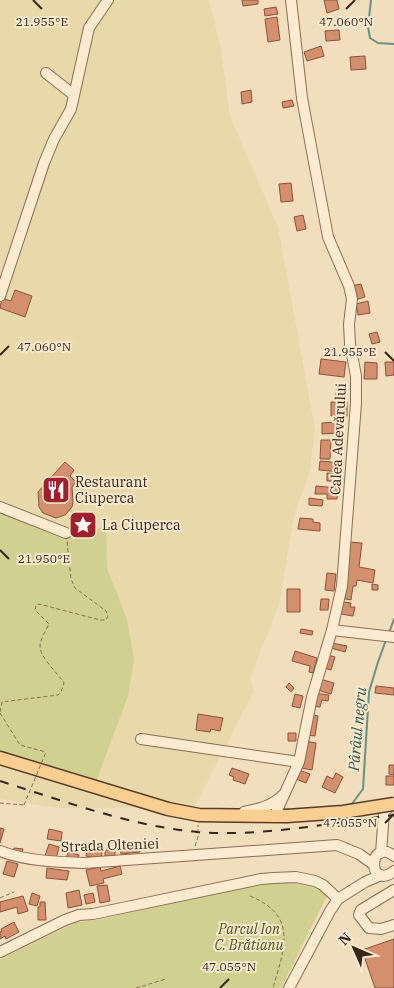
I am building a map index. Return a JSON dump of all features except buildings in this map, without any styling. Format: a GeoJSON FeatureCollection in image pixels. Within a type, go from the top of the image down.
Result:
{"type":"FeatureCollection","features":[{"type":"Feature","properties":{"kind":"main road"},"geometry":{"type":"LineString","coordinates":[[0,758],[168,809],[199,815],[281,816],[343,812],[394,803]]}},
{"type":"Feature","properties":{"kind":"street","name":"Calea Adevărului"},"geometry":{"type":"LineString","coordinates":[[281,816],[285,792],[299,762],[312,697],[332,630],[342,586],[356,403],[356,376],[350,344],[349,324],[352,299],[349,286],[328,237],[302,98],[291,0]]}},
{"type":"Feature","properties":{"kind":"street"},"geometry":{"type":"LineString","coordinates":[[0,296],[44,163],[54,139],[71,109],[88,28],[105,1]]}},
{"type":"Feature","properties":{"kind":"street"},"geometry":{"type":"LineString","coordinates":[[46,73],[74,95]]}},
{"type":"Feature","properties":{"kind":"street"},"geometry":{"type":"LineString","coordinates":[[0,507],[66,533]]}},
{"type":"Feature","properties":{"kind":"street"},"geometry":{"type":"LineString","coordinates":[[332,630],[394,638]]}},
{"type":"Feature","properties":{"kind":"street"},"geometry":{"type":"LineString","coordinates":[[141,739],[299,762]]}},
{"type":"Feature","properties":{"kind":"street"},"geometry":{"type":"LineString","coordinates":[[234,815],[265,807],[277,801],[285,792]]}},
{"type":"Feature","properties":{"kind":"street"},"geometry":{"type":"LineString","coordinates":[[288,988],[338,899],[352,889],[384,857],[381,827],[384,812],[394,803]]}},
{"type":"Feature","properties":{"kind":"street","name":"Strada Olteniei"},"geometry":{"type":"LineString","coordinates":[[0,852],[11,856],[45,861],[84,863],[338,845],[359,854],[384,857],[389,876]]}},
{"type":"Feature","properties":{"kind":"street"},"geometry":{"type":"LineString","coordinates":[[352,889],[389,876]]}},
{"type":"Feature","properties":{"kind":"street"},"geometry":{"type":"LineString","coordinates":[[0,952],[78,915],[93,914],[260,879],[296,877],[316,882],[323,885],[338,899]]}},
{"type":"Feature","properties":{"kind":"street"},"geometry":{"type":"LineString","coordinates":[[394,890],[362,910],[359,915],[369,928],[380,929],[394,926]]}},
{"type":"Feature","properties":{"kind":"path"},"geometry":{"type":"LineString","coordinates":[[0,802],[24,805],[46,752],[20,745],[0,712],[2,702],[58,695],[64,684],[61,677],[42,656],[40,646],[49,624],[35,610],[36,606],[39,604],[100,620],[106,620],[108,616],[106,611],[75,588],[71,579],[66,533]]}},
{"type":"Feature","properties":{"kind":"path"},"geometry":{"type":"LineString","coordinates":[[193,855],[198,837],[199,815]]}},
{"type":"Feature","properties":{"kind":"path"},"geometry":{"type":"LineString","coordinates":[[0,898],[14,892]]}},
{"type":"Feature","properties":{"kind":"path"},"geometry":{"type":"LineString","coordinates":[[250,896],[261,900],[277,916],[285,932],[286,944],[273,988]]}},
{"type":"Feature","properties":{"kind":"path"},"geometry":{"type":"LineString","coordinates":[[136,988],[166,979]]}},
{"type":"Feature","properties":{"kind":"shaded area"},"geometry":{"type":"Polygon","coordinates":[[[0,0],[209,0],[221,49],[230,117],[278,227],[315,430],[309,475],[294,514],[279,604],[250,678],[254,691],[194,807],[59,808],[0,799],[0,0]]]}},
{"type":"Feature","properties":{"kind":"green space"},"geometry":{"type":"Polygon","coordinates":[[[0,507],[66,537],[106,526],[107,568],[127,620],[134,659],[128,696],[94,787],[0,758],[0,507]]]}},
{"type":"Feature","properties":{"kind":"green space","name":"Parcul Ion C. Brătianu"},"geometry":{"type":"Polygon","coordinates":[[[304,880],[330,894],[326,898],[281,988],[0,988],[0,959],[77,922],[96,920],[262,883],[304,880]]]}},
{"type":"Feature","properties":{"kind":"waterway","name":"Pârâul negru"},"geometry":{"type":"LineString","coordinates":[[371,0],[368,27],[370,38],[378,43],[394,44]]}},
{"type":"Feature","properties":{"kind":"waterway","name":"Pârâul negru"},"geometry":{"type":"LineString","coordinates":[[389,633],[394,619]]}},
{"type":"Feature","properties":{"kind":"waterway","name":"Pârâul negru"},"geometry":{"type":"LineString","coordinates":[[351,805],[363,789],[369,692],[386,640]]}},
{"type":"Feature","properties":{"kind":"railway"},"geometry":{"type":"LineString","coordinates":[[0,781],[122,818],[173,829],[198,832],[247,833],[271,831],[394,815]]}},
{"type":"Feature","properties":{"kind":"place","name":"Restaurant Ciuperca"},"geometry":{"type":"Point","coordinates":[56,490]}},
{"type":"Feature","properties":{"kind":"place","name":"La Ciuperca"},"geometry":{"type":"Point","coordinates":[83,525]}}]}
